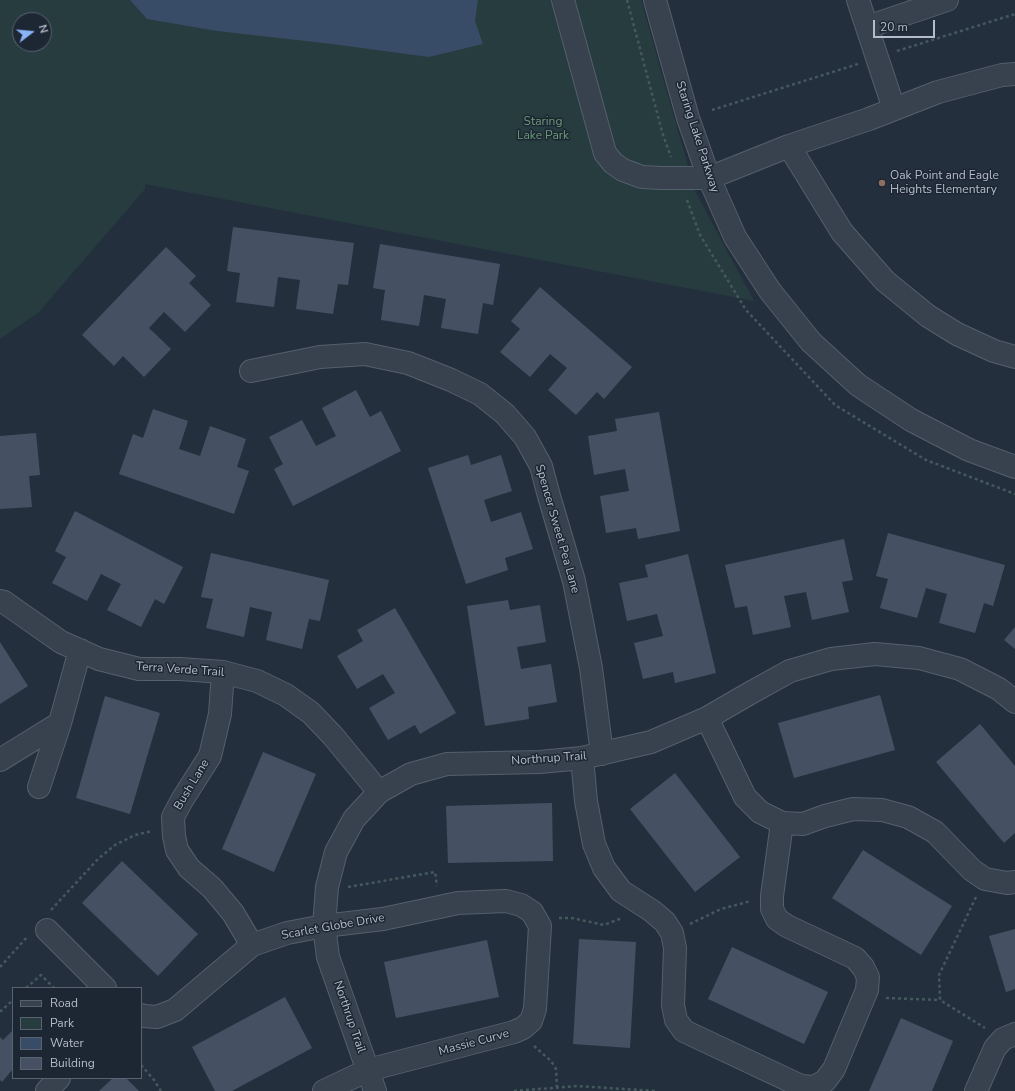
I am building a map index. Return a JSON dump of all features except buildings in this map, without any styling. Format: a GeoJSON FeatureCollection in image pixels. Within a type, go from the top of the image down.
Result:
{"type":"FeatureCollection","features":[{"type":"Feature","properties":{"kind":"street"},"geometry":{"type":"LineString","coordinates":[[564,0],[605,153],[613,163],[623,170],[642,176],[662,178],[708,178],[789,146],[869,119],[938,92],[1002,75],[1015,74]]}},
{"type":"Feature","properties":{"kind":"street","name":"Staring Lake Parkway"},"geometry":{"type":"LineString","coordinates":[[656,0],[688,118],[708,178],[735,237],[770,291],[811,342],[858,385],[911,420],[968,450],[1015,467]]}},
{"type":"Feature","properties":{"kind":"street"},"geometry":{"type":"LineString","coordinates":[[858,0],[894,109]]}},
{"type":"Feature","properties":{"kind":"street"},"geometry":{"type":"LineString","coordinates":[[867,27],[947,0]]}},
{"type":"Feature","properties":{"kind":"street"},"geometry":{"type":"LineString","coordinates":[[789,146],[842,232],[885,281],[928,316],[957,334],[994,351],[1015,357]]}},
{"type":"Feature","properties":{"kind":"street","name":"Spencer Sweet Pea Lane"},"geometry":{"type":"LineString","coordinates":[[251,371],[320,357],[365,354],[408,363],[452,380],[480,394],[505,414],[525,437],[541,466],[560,532],[574,581],[591,668],[592,756],[586,801],[594,844],[604,868],[621,891],[652,910],[665,922],[672,933],[675,948],[673,1005],[676,1020],[684,1032],[801,1086],[814,1087],[825,1081],[834,1069],[867,990],[868,977],[863,967],[855,958],[787,926],[777,919],[772,909],[772,896],[782,824]]}},
{"type":"Feature","properties":{"kind":"street","name":"Terra Verde Trail"},"geometry":{"type":"LineString","coordinates":[[0,601],[4,602],[61,642],[99,659],[139,669],[180,669],[223,672],[257,682],[286,695],[311,713],[333,736],[379,792]]}},
{"type":"Feature","properties":{"kind":"street"},"geometry":{"type":"LineString","coordinates":[[39,787],[60,722],[80,650]]}},
{"type":"Feature","properties":{"kind":"street","name":"Northrup Trail"},"geometry":{"type":"LineString","coordinates":[[374,1091],[328,957],[324,926],[327,891],[336,852],[354,819],[379,792],[411,774],[446,764],[540,762],[592,756],[651,742],[707,718],[790,671],[831,659],[875,654],[918,658],[960,669],[999,689],[1015,702]]}},
{"type":"Feature","properties":{"kind":"street","name":"Bush Lane"},"geometry":{"type":"LineString","coordinates":[[223,672],[220,714],[210,756],[173,817],[174,836],[177,850],[189,868],[212,888],[233,914],[252,944]]}},
{"type":"Feature","properties":{"kind":"street"},"geometry":{"type":"LineString","coordinates":[[707,718],[745,797],[760,812],[782,824],[803,824],[825,816],[853,809],[882,810],[908,817],[935,832],[972,870],[985,879],[1007,883],[1015,882]]}},
{"type":"Feature","properties":{"kind":"street"},"geometry":{"type":"LineString","coordinates":[[0,760],[60,722]]}},
{"type":"Feature","properties":{"kind":"street","name":"Scarlet Globe Drive"},"geometry":{"type":"LineString","coordinates":[[142,1015],[157,1017],[175,1010],[252,944],[287,932],[383,919],[458,903],[506,902],[521,905],[532,912],[538,922]]}},
{"type":"Feature","properties":{"kind":"street","name":"Massie Curve"},"geometry":{"type":"LineString","coordinates":[[324,1091],[368,1070],[514,1032],[523,1028],[531,1020],[535,1009],[538,922]]}},
{"type":"Feature","properties":{"kind":"street"},"geometry":{"type":"LineString","coordinates":[[42,926],[104,987]]}},
{"type":"Feature","properties":{"kind":"street"},"geometry":{"type":"LineString","coordinates":[[976,1091],[994,1048],[1009,1036]]}},
{"type":"Feature","properties":{"kind":"street"},"geometry":{"type":"LineString","coordinates":[[47,1091],[58,1079]]}},
{"type":"Feature","properties":{"kind":"path"},"geometry":{"type":"LineString","coordinates":[[0,967],[42,926],[98,859],[115,845],[135,835],[174,826]]}},
{"type":"Feature","properties":{"kind":"path"},"geometry":{"type":"LineString","coordinates":[[327,891],[435,872],[440,907]]}},
{"type":"Feature","properties":{"kind":"path"},"geometry":{"type":"LineString","coordinates":[[940,1000],[939,975],[985,879]]}},
{"type":"Feature","properties":{"kind":"path"},"geometry":{"type":"LineString","coordinates":[[672,933],[721,909],[772,896]]}},
{"type":"Feature","properties":{"kind":"path"},"geometry":{"type":"LineString","coordinates":[[538,922],[572,918],[604,925],[621,918],[635,900]]}},
{"type":"Feature","properties":{"kind":"path"},"geometry":{"type":"LineString","coordinates":[[27,987],[40,975],[53,987]]}},
{"type":"Feature","properties":{"kind":"path"},"geometry":{"type":"LineString","coordinates":[[864,997],[940,1000],[1009,1036]]}},
{"type":"Feature","properties":{"kind":"path"},"geometry":{"type":"LineString","coordinates":[[0,1010],[12,1001]]}},
{"type":"Feature","properties":{"kind":"path"},"geometry":{"type":"LineString","coordinates":[[514,1032],[551,1060],[556,1069],[558,1088]]}},
{"type":"Feature","properties":{"kind":"path"},"geometry":{"type":"LineString","coordinates":[[142,1066],[161,1091]]}},
{"type":"Feature","properties":{"kind":"path"},"geometry":{"type":"LineString","coordinates":[[514,1091],[577,1086],[656,1091]]}},
{"type":"Feature","properties":{"kind":"green space","name":"Staring Lake Park"},"geometry":{"type":"Polygon","coordinates":[[[0,0],[641,0],[695,191],[754,301],[145,184],[145,189],[39,312],[0,339],[0,0]]]}},
{"type":"Feature","properties":{"kind":"water"},"geometry":{"type":"Polygon","coordinates":[[[130,0],[478,0],[475,21],[483,44],[429,57],[217,31],[147,19],[130,0]]]}},
{"type":"Feature","properties":{"kind":"place","name":"Oak Point and Eagle Heights Elementary"},"geometry":{"type":"Point","coordinates":[882,183]}}]}
